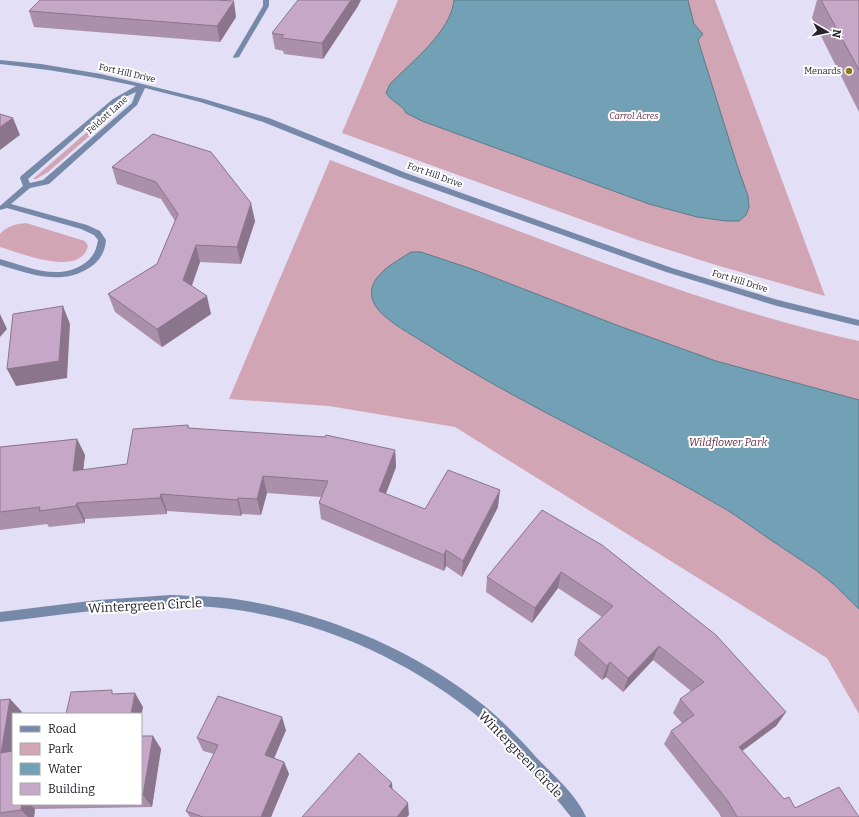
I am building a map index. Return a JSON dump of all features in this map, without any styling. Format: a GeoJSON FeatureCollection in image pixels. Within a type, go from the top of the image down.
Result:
{"type":"FeatureCollection","features":[{"type":"Feature","properties":{"kind":"street"},"geometry":{"type":"LineString","coordinates":[[236,57],[266,6],[266,0]]}},
{"type":"Feature","properties":{"kind":"street","name":"Fort Hill Drive"},"geometry":{"type":"LineString","coordinates":[[0,62],[93,75],[202,100],[266,120],[403,175],[669,270],[778,303],[859,323]]}},
{"type":"Feature","properties":{"kind":"street","name":"Feldott Lane"},"geometry":{"type":"LineString","coordinates":[[27,186],[24,178],[115,100],[142,86]]}},
{"type":"Feature","properties":{"kind":"street","name":"Feldott Lane"},"geometry":{"type":"LineString","coordinates":[[3,208],[27,186],[46,182],[135,104],[142,86]]}},
{"type":"Feature","properties":{"kind":"street"},"geometry":{"type":"LineString","coordinates":[[0,262],[52,276],[73,274],[84,269],[95,260],[101,251],[102,240],[96,233],[84,227],[3,208]]}},
{"type":"Feature","properties":{"kind":"street","name":"Wintergreen Circle"},"geometry":{"type":"LineString","coordinates":[[0,618],[119,603],[196,600],[233,604],[272,611],[294,616],[352,634],[389,652],[411,665],[446,686],[476,708],[505,734],[547,777],[579,817]]}},
{"type":"Feature","properties":{"kind":"green space","name":"Carrol Acres"},"geometry":{"type":"Polygon","coordinates":[[[398,0],[715,0],[825,296],[716,265],[638,240],[342,133],[398,0]]]}},
{"type":"Feature","properties":{"kind":"green space"},"geometry":{"type":"Polygon","coordinates":[[[95,125],[101,126],[48,172],[36,179],[33,179],[95,125]]]}},
{"type":"Feature","properties":{"kind":"green space","name":"Wildflower Park"},"geometry":{"type":"Polygon","coordinates":[[[330,160],[584,256],[700,297],[779,321],[859,341],[859,714],[827,658],[455,427],[329,406],[229,399],[330,160]]]}},
{"type":"Feature","properties":{"kind":"green space"},"geometry":{"type":"Polygon","coordinates":[[[26,223],[85,241],[88,246],[83,255],[74,260],[62,262],[35,258],[0,247],[0,234],[3,231],[12,226],[26,223]]]}},
{"type":"Feature","properties":{"kind":"water","name":"Carrol Acres"},"geometry":{"type":"Polygon","coordinates":[[[454,0],[688,0],[694,24],[703,34],[698,40],[748,196],[749,207],[746,215],[739,221],[726,221],[697,217],[649,204],[422,121],[406,113],[403,108],[386,93],[390,84],[429,46],[438,35],[446,24],[454,0]]]}},
{"type":"Feature","properties":{"kind":"water"},"geometry":{"type":"Polygon","coordinates":[[[411,252],[421,252],[472,269],[619,326],[716,361],[859,400],[859,609],[835,585],[821,574],[727,510],[689,488],[495,385],[457,363],[387,318],[376,307],[373,301],[371,292],[373,285],[383,271],[411,252]]]}},
{"type":"Feature","properties":{"kind":"building"},"geometry":{"type":"Polygon","coordinates":[[[40,0],[234,1],[217,26],[29,11],[40,0]]]}},
{"type":"Feature","properties":{"kind":"building"},"geometry":{"type":"Polygon","coordinates":[[[298,0],[351,0],[322,43],[281,38],[284,35],[272,33],[298,0]]]}},
{"type":"Feature","properties":{"kind":"building"},"geometry":{"type":"Polygon","coordinates":[[[821,0],[859,0],[859,70],[821,0]]]}},
{"type":"Feature","properties":{"kind":"building"},"geometry":{"type":"Polygon","coordinates":[[[0,114],[13,118],[0,127],[0,114]]]}},
{"type":"Feature","properties":{"kind":"building"},"geometry":{"type":"Polygon","coordinates":[[[153,134],[211,152],[251,203],[237,247],[196,245],[183,280],[207,296],[157,329],[108,294],[157,264],[178,214],[156,182],[112,167],[153,134]]]}},
{"type":"Feature","properties":{"kind":"building"},"geometry":{"type":"Polygon","coordinates":[[[63,306],[59,361],[7,369],[13,314],[63,306]]]}},
{"type":"Feature","properties":{"kind":"building"},"geometry":{"type":"Polygon","coordinates":[[[188,425],[188,428],[325,437],[326,435],[395,450],[379,491],[425,509],[448,470],[500,490],[463,561],[446,550],[444,555],[319,503],[328,481],[263,476],[257,499],[238,498],[237,500],[161,494],[160,498],[77,503],[76,506],[39,511],[40,507],[0,512],[0,447],[77,439],[73,471],[127,464],[133,429],[188,425]]]}},
{"type":"Feature","properties":{"kind":"building"},"geometry":{"type":"Polygon","coordinates":[[[542,510],[602,545],[716,635],[786,712],[739,747],[784,799],[789,797],[795,808],[839,787],[859,817],[737,817],[728,801],[671,731],[694,715],[680,699],[704,682],[659,646],[628,678],[610,662],[607,666],[578,640],[613,606],[561,572],[535,608],[487,577],[542,510]]]}},
{"type":"Feature","properties":{"kind":"building"},"geometry":{"type":"Polygon","coordinates":[[[112,690],[112,694],[135,693],[131,713],[66,713],[71,692],[112,690]]]}},
{"type":"Feature","properties":{"kind":"building"},"geometry":{"type":"Polygon","coordinates":[[[218,696],[282,717],[265,755],[284,762],[261,817],[203,817],[186,811],[218,745],[197,738],[218,696]]]}},
{"type":"Feature","properties":{"kind":"building"},"geometry":{"type":"Polygon","coordinates":[[[10,699],[1,753],[12,751],[12,805],[22,805],[21,810],[0,813],[0,700],[10,699]]]}},
{"type":"Feature","properties":{"kind":"building"},"geometry":{"type":"Polygon","coordinates":[[[142,736],[153,736],[143,795],[142,736]]]}},
{"type":"Feature","properties":{"kind":"building"},"geometry":{"type":"Polygon","coordinates":[[[359,753],[392,783],[389,786],[408,803],[397,817],[302,817],[359,753]]]}},
{"type":"Feature","properties":{"kind":"place","name":"Menards"},"geometry":{"type":"Point","coordinates":[849,71]}}]}
